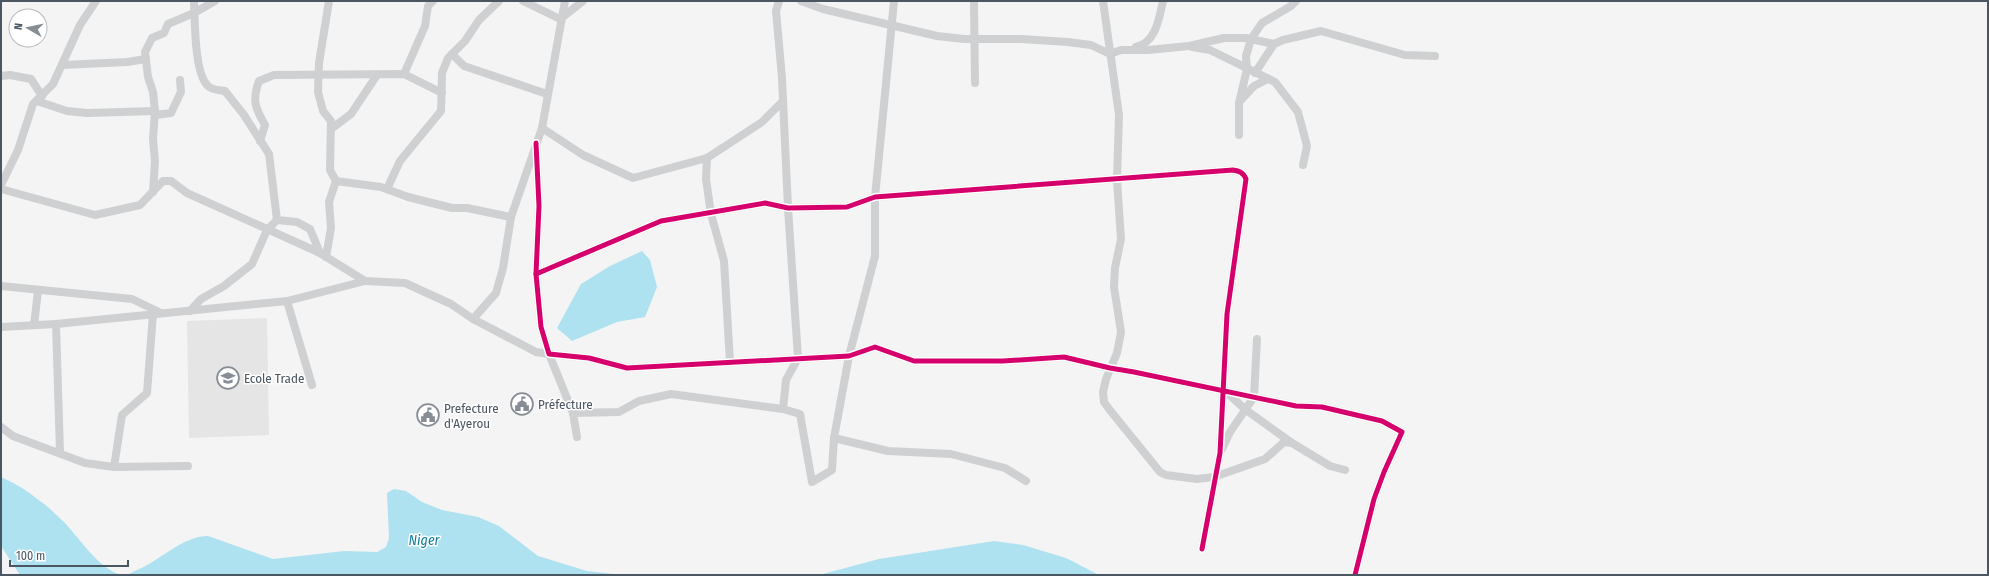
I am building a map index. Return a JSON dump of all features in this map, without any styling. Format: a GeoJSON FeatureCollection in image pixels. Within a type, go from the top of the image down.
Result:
{"type":"FeatureCollection","features":[{"type":"Feature","properties":{"kind":"street"},"geometry":{"type":"LineString","coordinates":[[1,186],[18,150],[33,104],[52,84],[80,26],[96,1]]}},
{"type":"Feature","properties":{"kind":"street"},"geometry":{"type":"LineString","coordinates":[[194,1],[196,51],[204,81],[213,89],[225,91],[268,154],[277,220]]}},
{"type":"Feature","properties":{"kind":"street"},"geometry":{"type":"LineString","coordinates":[[153,192],[155,161],[153,139],[155,113],[153,92],[148,76],[145,52],[152,38],[164,33],[168,24],[194,13],[215,1]]}},
{"type":"Feature","properties":{"kind":"street"},"geometry":{"type":"LineString","coordinates":[[323,255],[332,228],[328,202],[336,181],[330,170],[331,121],[323,111],[318,92],[319,63],[329,1]]}},
{"type":"Feature","properties":{"kind":"street"},"geometry":{"type":"LineString","coordinates":[[404,74],[425,26],[428,6],[433,1]]}},
{"type":"Feature","properties":{"kind":"street"},"geometry":{"type":"LineString","coordinates":[[387,189],[400,161],[441,111],[442,74],[448,58],[465,41],[479,20],[499,1]]}},
{"type":"Feature","properties":{"kind":"street"},"geometry":{"type":"LineString","coordinates":[[523,1],[560,19]]}},
{"type":"Feature","properties":{"kind":"street"},"geometry":{"type":"LineString","coordinates":[[473,319],[496,293],[503,268],[511,217],[542,128],[560,19],[565,1]]}},
{"type":"Feature","properties":{"kind":"street"},"geometry":{"type":"LineString","coordinates":[[560,19],[583,1]]}},
{"type":"Feature","properties":{"kind":"street"},"geometry":{"type":"LineString","coordinates":[[779,1],[776,11],[783,101],[788,208],[798,358],[786,380],[783,409]]}},
{"type":"Feature","properties":{"kind":"street"},"geometry":{"type":"LineString","coordinates":[[801,1],[823,9],[937,36],[976,39],[1021,39],[1068,42],[1091,45],[1110,54],[1144,45],[1156,29],[1163,1]]}},
{"type":"Feature","properties":{"kind":"street"},"geometry":{"type":"LineString","coordinates":[[573,413],[619,412],[640,401],[671,394],[783,409],[800,414],[812,482],[832,470],[834,438],[849,356],[875,256],[875,197],[894,1]]}},
{"type":"Feature","properties":{"kind":"street"},"geometry":{"type":"LineString","coordinates":[[974,1],[976,39],[975,84]]}},
{"type":"Feature","properties":{"kind":"street"},"geometry":{"type":"LineString","coordinates":[[1103,1],[1119,115],[1117,180],[1121,239],[1115,268],[1114,287],[1120,332],[1117,353],[1110,368],[1103,392],[1104,402],[1160,472],[1166,475],[1197,479],[1214,477],[1265,459],[1284,442],[1292,442]]}},
{"type":"Feature","properties":{"kind":"street"},"geometry":{"type":"LineString","coordinates":[[1239,135],[1238,103],[1247,68],[1246,56],[1251,39],[1262,23],[1291,6],[1296,1]]}},
{"type":"Feature","properties":{"kind":"street"},"geometry":{"type":"LineString","coordinates":[[1255,73],[1274,44],[1283,40],[1321,31],[1405,55],[1435,56]]}},
{"type":"Feature","properties":{"kind":"street"},"geometry":{"type":"LineString","coordinates":[[1121,50],[1148,50],[1189,46],[1224,38],[1251,39],[1274,44]]}},
{"type":"Feature","properties":{"kind":"street"},"geometry":{"type":"LineString","coordinates":[[1189,46],[1210,50],[1275,82],[1298,112],[1307,146],[1303,165]]}},
{"type":"Feature","properties":{"kind":"street"},"geometry":{"type":"LineString","coordinates":[[452,54],[464,66],[547,94]]}},
{"type":"Feature","properties":{"kind":"street"},"geometry":{"type":"LineString","coordinates":[[62,65],[127,62],[146,59]]}},
{"type":"Feature","properties":{"kind":"street"},"geometry":{"type":"LineString","coordinates":[[260,141],[266,125],[257,111],[254,94],[259,81],[274,75],[319,76],[404,74],[442,93]]}},
{"type":"Feature","properties":{"kind":"street"},"geometry":{"type":"LineString","coordinates":[[1,76],[10,75],[31,79],[39,98],[67,111],[86,113],[171,113],[181,92],[180,80]]}},
{"type":"Feature","properties":{"kind":"street"},"geometry":{"type":"LineString","coordinates":[[331,129],[351,114],[377,75]]}},
{"type":"Feature","properties":{"kind":"street"},"geometry":{"type":"LineString","coordinates":[[1238,103],[1254,86],[1268,79]]}},
{"type":"Feature","properties":{"kind":"street"},"geometry":{"type":"LineString","coordinates":[[542,128],[583,155],[633,178],[707,158],[762,122],[783,101]]}},
{"type":"Feature","properties":{"kind":"street"},"geometry":{"type":"LineString","coordinates":[[536,143],[539,206],[536,274],[541,327],[549,354],[573,413],[577,437]]}},
{"type":"Feature","properties":{"kind":"street"},"geometry":{"type":"LineString","coordinates":[[707,158],[706,179],[711,214],[724,261],[730,362]]}},
{"type":"Feature","properties":{"kind":"street"},"geometry":{"type":"LineString","coordinates":[[536,274],[661,221],[711,214],[765,203],[788,208],[848,207],[875,197],[1117,180],[1233,170],[1244,174],[1246,178],[1227,314],[1220,453],[1214,477],[1202,550]]}},
{"type":"Feature","properties":{"kind":"street"},"geometry":{"type":"LineString","coordinates":[[1,189],[95,215],[140,205],[163,181],[171,181],[187,193],[323,255],[365,281]]}},
{"type":"Feature","properties":{"kind":"street"},"geometry":{"type":"LineString","coordinates":[[336,181],[381,186],[408,198],[444,206],[467,208],[511,217]]}},
{"type":"Feature","properties":{"kind":"street"},"geometry":{"type":"LineString","coordinates":[[190,310],[201,299],[224,286],[252,264],[267,230],[277,220]]}},
{"type":"Feature","properties":{"kind":"street"},"geometry":{"type":"LineString","coordinates":[[277,220],[297,222],[310,229],[323,255]]}},
{"type":"Feature","properties":{"kind":"street"},"geometry":{"type":"LineString","coordinates":[[1,327],[56,324],[190,310],[287,302],[365,281],[405,283],[452,304],[473,319],[536,352],[589,358],[627,368],[849,356],[875,347],[914,361],[1003,361],[1064,357],[1110,368],[1296,406],[1322,408],[1382,421],[1402,432],[1374,499],[1355,575]]}},
{"type":"Feature","properties":{"kind":"street"},"geometry":{"type":"LineString","coordinates":[[1,286],[38,291],[132,299],[157,314]]}},
{"type":"Feature","properties":{"kind":"street"},"geometry":{"type":"LineString","coordinates":[[34,325],[38,291]]}},
{"type":"Feature","properties":{"kind":"street"},"geometry":{"type":"LineString","coordinates":[[287,302],[312,385]]}},
{"type":"Feature","properties":{"kind":"street"},"geometry":{"type":"LineString","coordinates":[[114,467],[122,415],[147,393],[157,314]]}},
{"type":"Feature","properties":{"kind":"street"},"geometry":{"type":"LineString","coordinates":[[56,324],[60,453]]}},
{"type":"Feature","properties":{"kind":"street"},"geometry":{"type":"LineString","coordinates":[[1220,453],[1230,432],[1254,397],[1257,339]]}},
{"type":"Feature","properties":{"kind":"street"},"geometry":{"type":"LineString","coordinates":[[1223,390],[1246,410],[1292,442],[1330,466],[1345,470]]}},
{"type":"Feature","properties":{"kind":"street"},"geometry":{"type":"LineString","coordinates":[[1,427],[13,436],[84,463],[114,467],[188,466]]}},
{"type":"Feature","properties":{"kind":"street"},"geometry":{"type":"LineString","coordinates":[[834,438],[888,451],[951,454],[1005,468],[1026,481]]}},
{"type":"Feature","properties":{"kind":"shaded area","name":"Ecole Trade"},"geometry":{"type":"Polygon","coordinates":[[[267,318],[269,435],[189,438],[187,321],[267,318]]]}},
{"type":"Feature","properties":{"kind":"water"},"geometry":{"type":"Polygon","coordinates":[[[642,251],[650,260],[657,287],[645,317],[617,322],[572,341],[557,328],[581,284],[610,266],[642,251]]]}},
{"type":"Feature","properties":{"kind":"water"},"geometry":{"type":"Polygon","coordinates":[[[1,477],[31,494],[47,506],[65,523],[92,555],[101,563],[118,574],[126,575],[20,575],[1,546],[1,477]]]}},
{"type":"Feature","properties":{"kind":"water","name":"Niger"},"geometry":{"type":"Polygon","coordinates":[[[394,489],[406,491],[422,502],[442,510],[478,517],[499,526],[538,556],[587,571],[623,575],[126,575],[146,566],[181,544],[199,537],[208,536],[273,559],[344,551],[377,552],[386,547],[389,538],[387,493],[394,489]]]}},
{"type":"Feature","properties":{"kind":"water"},"geometry":{"type":"Polygon","coordinates":[[[994,541],[1023,545],[1066,558],[1099,575],[819,575],[879,559],[994,541]]]}},
{"type":"Feature","properties":{"kind":"cycle path"},"geometry":{"type":"LineString","coordinates":[[536,143],[539,206],[536,274],[541,327],[549,354],[589,358],[627,368],[849,356],[875,347],[914,361],[1003,361],[1064,357],[1110,368],[1296,406],[1322,407],[1382,421],[1402,432],[1374,499],[1355,575]]}},
{"type":"Feature","properties":{"kind":"cycle path"},"geometry":{"type":"LineString","coordinates":[[536,274],[661,221],[765,203],[788,208],[847,207],[875,197],[1233,170],[1239,171],[1246,179],[1227,314],[1220,453],[1202,549]]}},
{"type":"Feature","properties":{"kind":"place","name":"Ecole Trade"},"geometry":{"type":"Point","coordinates":[228,378]}},
{"type":"Feature","properties":{"kind":"place","name":"Préfecture"},"geometry":{"type":"Point","coordinates":[522,404]}},
{"type":"Feature","properties":{"kind":"place","name":"Prefecture d'Ayerou"},"geometry":{"type":"Point","coordinates":[428,415]}}]}
